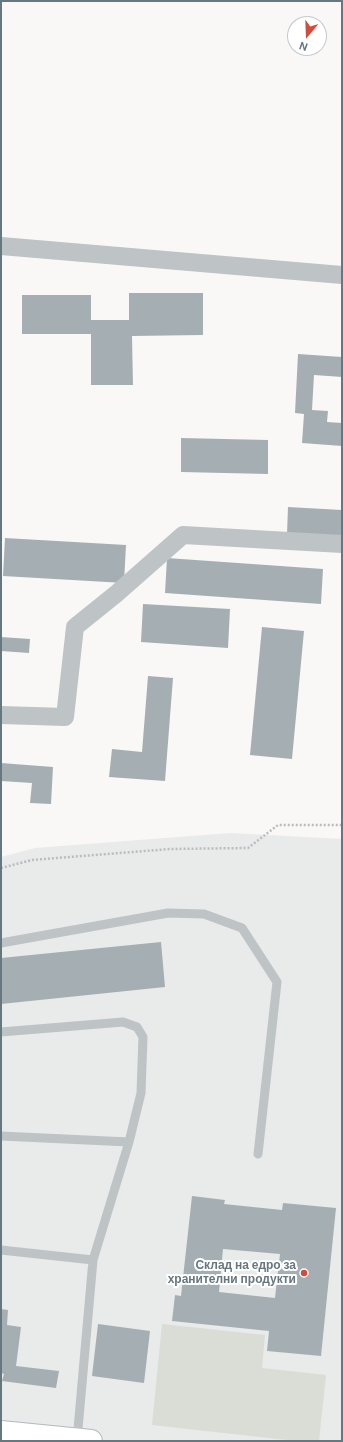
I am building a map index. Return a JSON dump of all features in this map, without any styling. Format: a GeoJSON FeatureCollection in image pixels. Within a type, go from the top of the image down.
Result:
{"type":"FeatureCollection","features":[{"type":"Feature","properties":{"kind":"main road"},"geometry":{"type":"LineString","coordinates":[[1,1432],[22,1437],[84,1440]]}},
{"type":"Feature","properties":{"kind":"street"},"geometry":{"type":"LineString","coordinates":[[1,246],[342,275]]}},
{"type":"Feature","properties":{"kind":"street"},"geometry":{"type":"LineString","coordinates":[[1,715],[65,717],[75,627],[116,594],[183,535],[342,544]]}},
{"type":"Feature","properties":{"kind":"lane"},"geometry":{"type":"LineString","coordinates":[[1,943],[168,912],[204,914],[242,928],[277,982],[258,1154]]}},
{"type":"Feature","properties":{"kind":"lane"},"geometry":{"type":"LineString","coordinates":[[1,1032],[123,1022],[137,1027],[143,1037],[141,1093],[129,1142],[93,1260],[84,1440]]}},
{"type":"Feature","properties":{"kind":"lane"},"geometry":{"type":"LineString","coordinates":[[1,1136],[129,1142]]}},
{"type":"Feature","properties":{"kind":"lane"},"geometry":{"type":"LineString","coordinates":[[1,1250],[93,1260]]}},
{"type":"Feature","properties":{"kind":"path"},"geometry":{"type":"LineString","coordinates":[[1,868],[32,860],[170,849],[248,848],[278,825],[342,825]]}},
{"type":"Feature","properties":{"kind":"shaded area"},"geometry":{"type":"Polygon","coordinates":[[[230,833],[342,839],[342,1441],[1,1441],[1,857],[35,848],[230,833]]]}},
{"type":"Feature","properties":{"kind":"shaded area"},"geometry":{"type":"Polygon","coordinates":[[[162,1324],[265,1335],[262,1368],[326,1375],[319,1441],[296,1441],[152,1425],[162,1324]]]}},
{"type":"Feature","properties":{"kind":"building"},"geometry":{"type":"Polygon","coordinates":[[[129,293],[203,293],[203,335],[132,336],[133,385],[91,385],[91,334],[22,334],[22,295],[91,295],[91,320],[129,320],[129,293]]]}},
{"type":"Feature","properties":{"kind":"building"},"geometry":{"type":"Polygon","coordinates":[[[298,354],[342,357],[342,377],[314,375],[312,410],[328,411],[327,422],[342,423],[342,446],[302,443],[304,414],[295,413],[298,354]]]}},
{"type":"Feature","properties":{"kind":"building"},"geometry":{"type":"Polygon","coordinates":[[[181,438],[268,440],[268,474],[181,472],[181,438]]]}},
{"type":"Feature","properties":{"kind":"building"},"geometry":{"type":"Polygon","coordinates":[[[288,507],[342,510],[342,537],[287,534],[288,507]]]}},
{"type":"Feature","properties":{"kind":"building"},"geometry":{"type":"Polygon","coordinates":[[[5,538],[126,545],[124,583],[3,576],[5,538]]]}},
{"type":"Feature","properties":{"kind":"building"},"geometry":{"type":"Polygon","coordinates":[[[167,558],[323,569],[321,604],[165,593],[167,558]]]}},
{"type":"Feature","properties":{"kind":"building"},"geometry":{"type":"Polygon","coordinates":[[[143,604],[230,609],[228,648],[141,642],[143,604]]]}},
{"type":"Feature","properties":{"kind":"building"},"geometry":{"type":"Polygon","coordinates":[[[262,627],[304,631],[292,759],[250,755],[262,627]]]}},
{"type":"Feature","properties":{"kind":"building"},"geometry":{"type":"Polygon","coordinates":[[[1,637],[30,639],[29,653],[1,651],[1,637]]]}},
{"type":"Feature","properties":{"kind":"building"},"geometry":{"type":"Polygon","coordinates":[[[148,676],[173,678],[165,781],[109,777],[112,749],[142,752],[148,676]]]}},
{"type":"Feature","properties":{"kind":"building"},"geometry":{"type":"Polygon","coordinates":[[[1,763],[53,767],[51,804],[30,803],[32,783],[1,781],[1,763]]]}},
{"type":"Feature","properties":{"kind":"building"},"geometry":{"type":"Polygon","coordinates":[[[161,942],[165,987],[1,1004],[1,958],[161,942]]]}},
{"type":"Feature","properties":{"kind":"building","name":"Склад на едро за хранителни продукти"},"geometry":{"type":"Polygon","coordinates":[[[192,1196],[225,1200],[224,1204],[282,1210],[283,1203],[336,1208],[321,1356],[267,1351],[269,1331],[172,1321],[175,1295],[181,1296],[192,1196]],[[223,1249],[219,1292],[275,1298],[280,1254],[223,1249]]]}},
{"type":"Feature","properties":{"kind":"building"},"geometry":{"type":"Polygon","coordinates":[[[1,1309],[8,1310],[7,1325],[21,1327],[16,1366],[59,1371],[56,1388],[2,1381],[4,1374],[1,1373],[1,1309]]]}},
{"type":"Feature","properties":{"kind":"building"},"geometry":{"type":"Polygon","coordinates":[[[98,1324],[150,1331],[144,1383],[92,1376],[98,1324]]]}},
{"type":"Feature","properties":{"kind":"place","name":"Склад на едро за хранителни продукти"},"geometry":{"type":"Point","coordinates":[304,1273]}}]}
